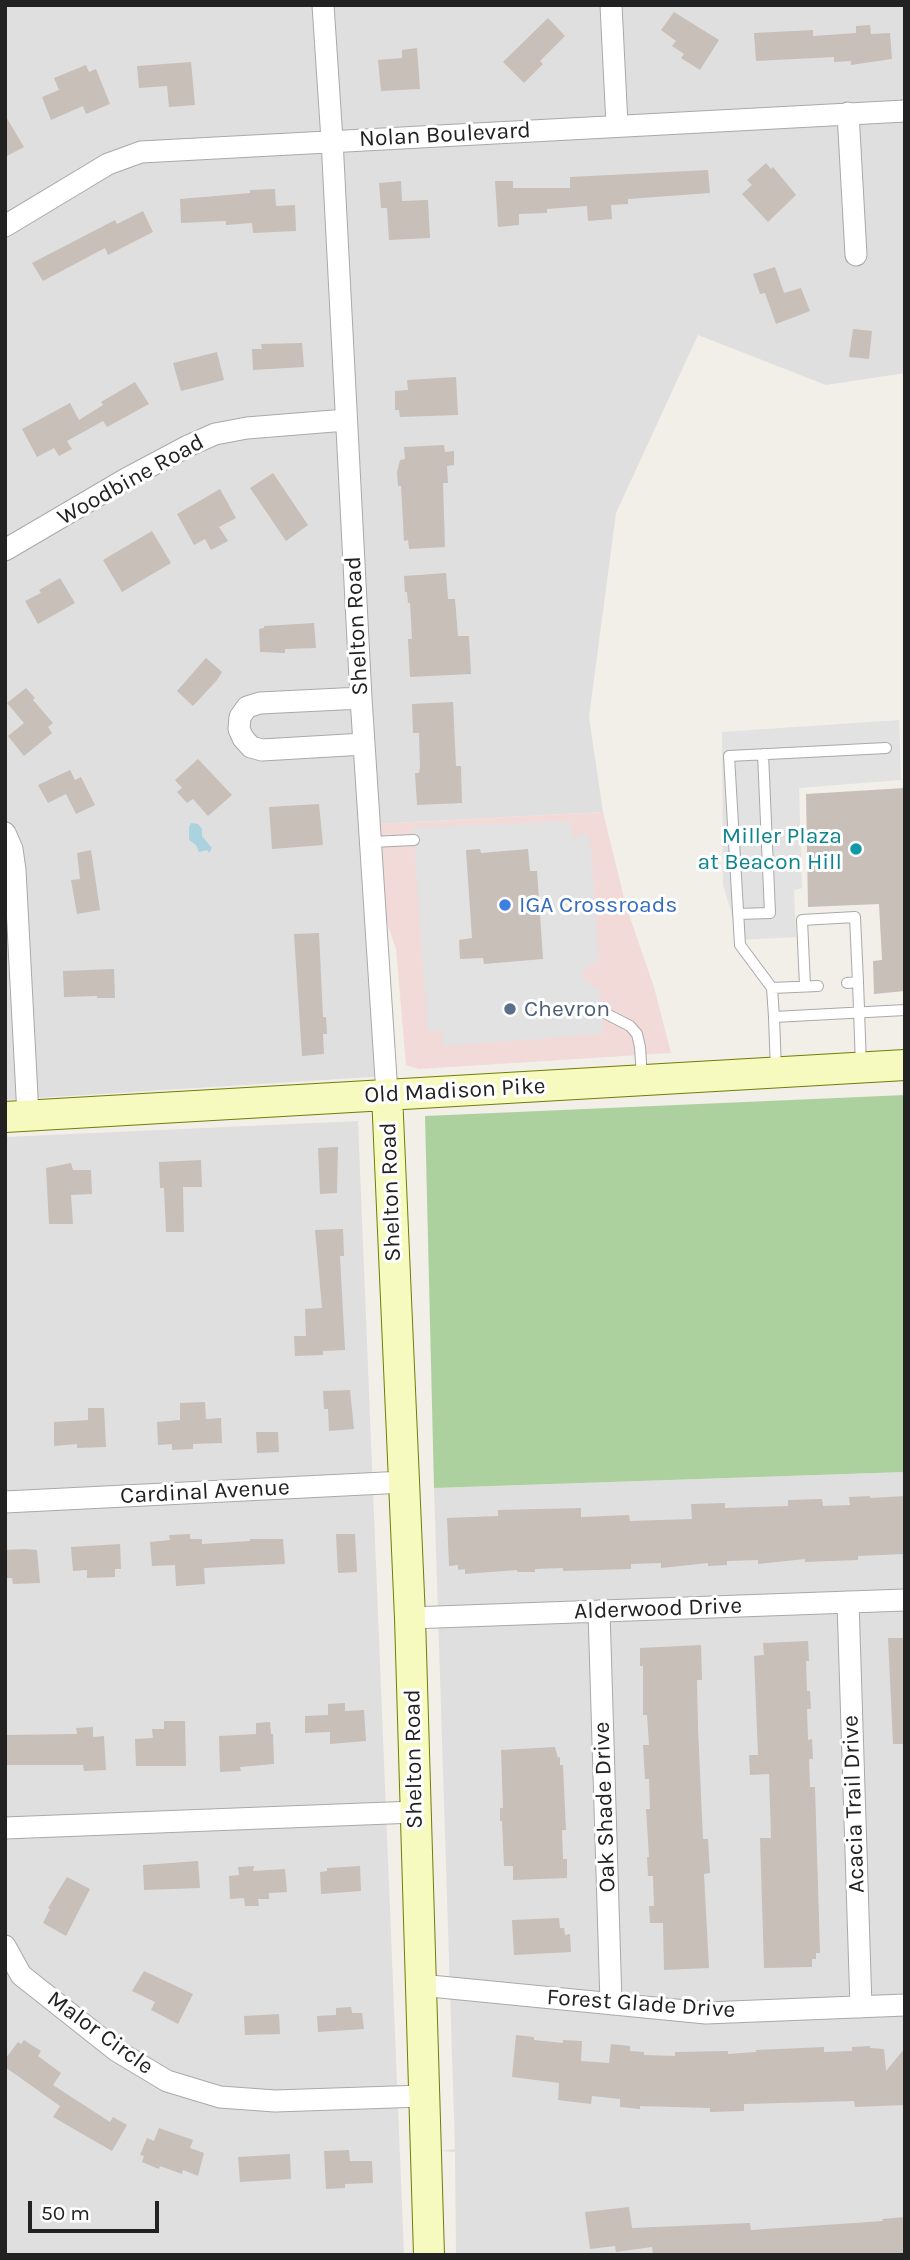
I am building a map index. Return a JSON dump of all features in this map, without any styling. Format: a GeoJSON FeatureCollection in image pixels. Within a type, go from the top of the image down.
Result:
{"type":"FeatureCollection","features":[{"type":"Feature","properties":{"kind":"street","name":"Shelton Road"},"geometry":{"type":"LineString","coordinates":[[323,5],[361,698],[387,1094],[410,1618],[429,2255]]}},
{"type":"Feature","properties":{"kind":"street"},"geometry":{"type":"LineString","coordinates":[[611,5],[617,124]]}},
{"type":"Feature","properties":{"kind":"street","name":"Nolan Boulevard"},"geometry":{"type":"LineString","coordinates":[[5,226],[108,164],[141,152],[617,124],[905,111]]}},
{"type":"Feature","properties":{"kind":"street"},"geometry":{"type":"LineString","coordinates":[[848,113],[856,256]]}},
{"type":"Feature","properties":{"kind":"street","name":"Woodbine Road"},"geometry":{"type":"LineString","coordinates":[[5,550],[147,468],[215,435],[247,428],[346,420]]}},
{"type":"Feature","properties":{"kind":"street"},"geometry":{"type":"LineString","coordinates":[[361,698],[260,703],[247,707],[240,717],[239,729],[251,747],[262,750],[364,744]]}},
{"type":"Feature","properties":{"kind":"street"},"geometry":{"type":"LineString","coordinates":[[5,833],[12,849],[15,870],[17,1116]]}},
{"type":"Feature","properties":{"kind":"street","name":"Old Madison Pike"},"geometry":{"type":"LineString","coordinates":[[17,1116],[905,1065]]}},
{"type":"Feature","properties":{"kind":"street","name":"Cardinal Avenue"},"geometry":{"type":"LineString","coordinates":[[5,1502],[404,1482]]}},
{"type":"Feature","properties":{"kind":"street","name":"Alderwood Drive"},"geometry":{"type":"LineString","coordinates":[[410,1618],[905,1600]]}},
{"type":"Feature","properties":{"kind":"street","name":"Acacia Trail Drive"},"geometry":{"type":"LineString","coordinates":[[848,1602],[861,2007]]}},
{"type":"Feature","properties":{"kind":"street","name":"Oak Shade Drive"},"geometry":{"type":"LineString","coordinates":[[599,1611],[611,2003]]}},
{"type":"Feature","properties":{"kind":"street"},"geometry":{"type":"LineString","coordinates":[[5,1828],[415,1812]]}},
{"type":"Feature","properties":{"kind":"street","name":"Malor Circle"},"geometry":{"type":"LineString","coordinates":[[5,1946],[21,1975],[117,2051],[167,2081],[219,2096],[275,2101],[423,2096]]}},
{"type":"Feature","properties":{"kind":"street","name":"Forest Glade Drive"},"geometry":{"type":"LineString","coordinates":[[421,1985],[706,2013],[905,2005]]}},
{"type":"Feature","properties":{"kind":"lane"},"geometry":{"type":"LineString","coordinates":[[776,1073],[772,988],[740,945],[729,756],[886,748]]}},
{"type":"Feature","properties":{"kind":"lane"},"geometry":{"type":"LineString","coordinates":[[738,914],[770,913],[763,754]]}},
{"type":"Feature","properties":{"kind":"lane"},"geometry":{"type":"LineString","coordinates":[[371,842],[414,839]]}},
{"type":"Feature","properties":{"kind":"lane"},"geometry":{"type":"LineString","coordinates":[[804,986],[802,919],[855,917],[853,983],[859,1013],[861,1068]]}},
{"type":"Feature","properties":{"kind":"lane"},"geometry":{"type":"LineString","coordinates":[[772,988],[818,986]]}},
{"type":"Feature","properties":{"kind":"lane"},"geometry":{"type":"LineString","coordinates":[[601,1010],[630,1026],[637,1034],[642,1080]]}},
{"type":"Feature","properties":{"kind":"lane"},"geometry":{"type":"LineString","coordinates":[[774,1017],[905,1010]]}},
{"type":"Feature","properties":{"kind":"shaded area"},"geometry":{"type":"Polygon","coordinates":[[[5,5],[905,5],[905,373],[826,385],[698,335],[616,513],[589,717],[603,812],[377,824],[387,1076],[5,1100],[5,5]]]}},
{"type":"Feature","properties":{"kind":"shaded area"},"geometry":{"type":"Polygon","coordinates":[[[899,720],[901,780],[799,788],[802,888],[794,890],[796,937],[740,940],[723,885],[722,732],[899,720]]]}},
{"type":"Feature","properties":{"kind":"shaded area"},"geometry":{"type":"Polygon","coordinates":[[[603,812],[626,906],[654,987],[671,1053],[419,1069],[406,1065],[396,949],[384,914],[377,824],[603,812]]]}},
{"type":"Feature","properties":{"kind":"shaded area"},"geometry":{"type":"Polygon","coordinates":[[[570,821],[573,838],[584,833],[590,838],[599,960],[582,971],[583,979],[600,990],[603,1034],[444,1046],[442,1030],[428,1032],[413,828],[570,821]]]}},
{"type":"Feature","properties":{"kind":"shaded area"},"geometry":{"type":"Polygon","coordinates":[[[358,1121],[404,2255],[5,2255],[5,1137],[358,1121]]]}},
{"type":"Feature","properties":{"kind":"shaded area"},"geometry":{"type":"Polygon","coordinates":[[[905,1472],[905,2255],[456,2255],[455,2152],[441,2151],[455,2149],[434,1488],[905,1472]]]}},
{"type":"Feature","properties":{"kind":"green space"},"geometry":{"type":"Polygon","coordinates":[[[905,1095],[905,1472],[434,1488],[425,1116],[905,1095]]]}},
{"type":"Feature","properties":{"kind":"water"},"geometry":{"type":"Polygon","coordinates":[[[191,823],[198,824],[202,829],[202,836],[212,848],[209,853],[207,850],[199,852],[196,845],[189,840],[191,823]]]}},
{"type":"Feature","properties":{"kind":"building"},"geometry":{"type":"Polygon","coordinates":[[[674,12],[719,40],[700,70],[681,58],[684,54],[672,46],[676,41],[661,30],[674,12]]]}},
{"type":"Feature","properties":{"kind":"building"},"geometry":{"type":"Polygon","coordinates":[[[548,18],[565,36],[540,61],[543,64],[524,83],[503,62],[548,18]]]}},
{"type":"Feature","properties":{"kind":"building"},"geometry":{"type":"Polygon","coordinates":[[[870,25],[871,34],[890,33],[892,59],[851,65],[851,61],[834,62],[834,57],[756,61],[754,33],[813,30],[813,36],[856,33],[856,26],[870,25]]]}},
{"type":"Feature","properties":{"kind":"building"},"geometry":{"type":"Polygon","coordinates":[[[417,48],[420,89],[381,91],[378,60],[402,58],[402,50],[417,48]]]}},
{"type":"Feature","properties":{"kind":"building"},"geometry":{"type":"Polygon","coordinates":[[[191,62],[195,105],[169,107],[167,86],[139,88],[137,66],[191,62]]]}},
{"type":"Feature","properties":{"kind":"building"},"geometry":{"type":"Polygon","coordinates":[[[86,65],[89,72],[96,69],[110,104],[86,114],[83,106],[51,120],[42,97],[59,90],[54,78],[86,65]]]}},
{"type":"Feature","properties":{"kind":"building"},"geometry":{"type":"Polygon","coordinates":[[[5,115],[24,147],[5,157],[5,115]]]}},
{"type":"Feature","properties":{"kind":"building"},"geometry":{"type":"Polygon","coordinates":[[[766,163],[771,169],[773,167],[796,195],[768,222],[742,194],[752,185],[747,180],[766,163]]]}},
{"type":"Feature","properties":{"kind":"building"},"geometry":{"type":"Polygon","coordinates":[[[708,170],[710,193],[628,199],[628,204],[611,205],[612,219],[588,221],[587,206],[547,209],[547,213],[519,214],[519,225],[498,227],[495,181],[513,181],[513,188],[570,188],[570,177],[708,170]]]}},
{"type":"Feature","properties":{"kind":"building"},"geometry":{"type":"Polygon","coordinates":[[[401,181],[402,201],[428,200],[430,238],[389,240],[387,208],[381,208],[379,183],[401,181]]]}},
{"type":"Feature","properties":{"kind":"building"},"geometry":{"type":"Polygon","coordinates":[[[275,189],[276,206],[295,205],[296,231],[253,233],[252,223],[226,225],[226,221],[181,223],[180,199],[275,189]]]}},
{"type":"Feature","properties":{"kind":"building"},"geometry":{"type":"Polygon","coordinates":[[[143,211],[153,232],[108,255],[105,248],[43,281],[32,263],[115,220],[117,224],[143,211]]]}},
{"type":"Feature","properties":{"kind":"building"},"geometry":{"type":"Polygon","coordinates":[[[775,267],[784,293],[801,288],[810,311],[776,324],[765,293],[760,294],[753,274],[775,267]]]}},
{"type":"Feature","properties":{"kind":"building"},"geometry":{"type":"Polygon","coordinates":[[[853,329],[872,331],[869,359],[849,357],[853,329]]]}},
{"type":"Feature","properties":{"kind":"building"},"geometry":{"type":"Polygon","coordinates":[[[302,343],[304,367],[253,370],[252,349],[262,349],[261,344],[302,343]]]}},
{"type":"Feature","properties":{"kind":"building"},"geometry":{"type":"Polygon","coordinates":[[[217,352],[224,380],[181,391],[173,363],[217,352]]]}},
{"type":"Feature","properties":{"kind":"building"},"geometry":{"type":"Polygon","coordinates":[[[456,377],[458,415],[400,417],[399,410],[395,410],[395,391],[408,390],[407,380],[456,377]]]}},
{"type":"Feature","properties":{"kind":"building"},"geometry":{"type":"Polygon","coordinates":[[[135,382],[149,404],[107,427],[103,421],[67,441],[72,449],[59,456],[54,448],[37,457],[22,429],[70,403],[79,420],[103,405],[101,402],[135,382]]]}},
{"type":"Feature","properties":{"kind":"building"},"geometry":{"type":"Polygon","coordinates":[[[444,445],[445,452],[454,451],[454,465],[447,466],[448,483],[443,483],[445,547],[409,549],[408,540],[404,541],[401,486],[398,486],[397,472],[400,460],[405,459],[404,447],[444,445]]]}},
{"type":"Feature","properties":{"kind":"building"},"geometry":{"type":"Polygon","coordinates":[[[273,473],[308,525],[286,541],[250,488],[273,473]]]}},
{"type":"Feature","properties":{"kind":"building"},"geometry":{"type":"Polygon","coordinates":[[[220,489],[236,518],[219,527],[228,541],[211,550],[205,539],[194,545],[177,514],[220,489]]]}},
{"type":"Feature","properties":{"kind":"building"},"geometry":{"type":"Polygon","coordinates":[[[152,531],[171,563],[122,592],[103,560],[152,531]]]}},
{"type":"Feature","properties":{"kind":"building"},"geometry":{"type":"Polygon","coordinates":[[[446,573],[448,599],[455,599],[458,636],[469,636],[471,674],[410,677],[410,603],[405,592],[404,576],[446,573]]]}},
{"type":"Feature","properties":{"kind":"building"},"geometry":{"type":"Polygon","coordinates":[[[60,578],[75,603],[38,624],[25,601],[41,593],[39,590],[60,578]]]}},
{"type":"Feature","properties":{"kind":"building"},"geometry":{"type":"Polygon","coordinates":[[[314,623],[316,648],[285,649],[285,653],[260,652],[259,629],[264,626],[314,623]]]}},
{"type":"Feature","properties":{"kind":"building"},"geometry":{"type":"Polygon","coordinates":[[[206,658],[222,672],[193,706],[177,691],[206,658]]]}},
{"type":"Feature","properties":{"kind":"building"},"geometry":{"type":"Polygon","coordinates":[[[26,688],[53,723],[48,727],[52,733],[24,756],[8,736],[24,723],[7,703],[26,688]]]}},
{"type":"Feature","properties":{"kind":"building"},"geometry":{"type":"Polygon","coordinates":[[[453,702],[456,766],[461,766],[462,803],[417,805],[415,773],[419,773],[420,767],[419,733],[413,733],[412,704],[453,702]]]}},
{"type":"Feature","properties":{"kind":"building"},"geometry":{"type":"Polygon","coordinates":[[[198,759],[232,795],[208,816],[193,799],[187,803],[177,792],[182,788],[175,780],[198,759]]]}},
{"type":"Feature","properties":{"kind":"building"},"geometry":{"type":"Polygon","coordinates":[[[70,770],[75,780],[81,777],[95,805],[76,814],[66,794],[48,803],[38,785],[70,770]]]}},
{"type":"Feature","properties":{"kind":"building","name":"Miller Plaza at Beacon Hill"},"geometry":{"type":"Polygon","coordinates":[[[905,788],[905,991],[874,994],[873,961],[882,960],[879,904],[808,907],[806,794],[905,788]]]}},
{"type":"Feature","properties":{"kind":"building"},"geometry":{"type":"Polygon","coordinates":[[[319,804],[323,845],[272,849],[269,807],[319,804]]]}},
{"type":"Feature","properties":{"kind":"building","name":"IGA Crossroads"},"geometry":{"type":"Polygon","coordinates":[[[480,849],[481,853],[528,849],[530,871],[537,871],[543,959],[484,964],[483,958],[460,959],[459,940],[472,938],[466,850],[480,849]]]}},
{"type":"Feature","properties":{"kind":"building"},"geometry":{"type":"Polygon","coordinates":[[[91,850],[100,910],[77,914],[71,880],[80,879],[77,853],[91,850]]]}},
{"type":"Feature","properties":{"kind":"building"},"geometry":{"type":"Polygon","coordinates":[[[319,933],[323,1017],[326,1017],[327,1034],[323,1034],[324,1054],[302,1056],[294,934],[319,933]]]}},
{"type":"Feature","properties":{"kind":"building"},"geometry":{"type":"Polygon","coordinates":[[[114,969],[115,998],[64,997],[63,971],[114,969]]]}},
{"type":"Feature","properties":{"kind":"building"},"geometry":{"type":"Polygon","coordinates":[[[338,1147],[337,1193],[320,1194],[318,1148],[338,1147]]]}},
{"type":"Feature","properties":{"kind":"building"},"geometry":{"type":"Polygon","coordinates":[[[201,1160],[202,1187],[183,1187],[184,1232],[166,1232],[164,1188],[160,1188],[159,1162],[201,1160]]]}},
{"type":"Feature","properties":{"kind":"building"},"geometry":{"type":"Polygon","coordinates":[[[71,1163],[73,1170],[91,1170],[92,1194],[71,1195],[73,1224],[49,1224],[46,1168],[71,1163]]]}},
{"type":"Feature","properties":{"kind":"building"},"geometry":{"type":"Polygon","coordinates":[[[343,1229],[344,1256],[340,1256],[345,1350],[323,1351],[323,1355],[295,1356],[294,1336],[306,1336],[305,1309],[322,1308],[315,1230],[343,1229]]]}},
{"type":"Feature","properties":{"kind":"building"},"geometry":{"type":"Polygon","coordinates":[[[350,1390],[354,1429],[329,1431],[328,1409],[324,1409],[323,1391],[350,1390]]]}},
{"type":"Feature","properties":{"kind":"building"},"geometry":{"type":"Polygon","coordinates":[[[205,1402],[206,1419],[221,1418],[222,1443],[193,1444],[193,1449],[172,1450],[172,1444],[158,1445],[157,1422],[180,1420],[180,1403],[205,1402]]]}},
{"type":"Feature","properties":{"kind":"building"},"geometry":{"type":"Polygon","coordinates":[[[88,1408],[104,1408],[106,1447],[77,1448],[77,1444],[54,1446],[54,1422],[88,1420],[88,1408]]]}},
{"type":"Feature","properties":{"kind":"building"},"geometry":{"type":"Polygon","coordinates":[[[256,1432],[278,1432],[279,1452],[257,1453],[256,1432]]]}},
{"type":"Feature","properties":{"kind":"building"},"geometry":{"type":"Polygon","coordinates":[[[905,1496],[905,1554],[858,1556],[858,1560],[805,1562],[805,1559],[758,1564],[758,1560],[727,1561],[727,1565],[708,1566],[708,1563],[661,1568],[661,1563],[631,1564],[631,1569],[563,1571],[563,1568],[535,1569],[535,1572],[517,1570],[465,1574],[465,1569],[458,1570],[458,1565],[449,1566],[447,1518],[498,1516],[498,1510],[581,1508],[581,1517],[629,1515],[630,1521],[692,1519],[691,1504],[725,1503],[725,1508],[788,1506],[788,1500],[822,1499],[823,1506],[850,1505],[849,1497],[905,1496]]]}},
{"type":"Feature","properties":{"kind":"building"},"geometry":{"type":"Polygon","coordinates":[[[190,1534],[190,1539],[202,1539],[202,1544],[283,1539],[285,1564],[204,1568],[205,1584],[176,1586],[175,1565],[152,1566],[150,1542],[170,1540],[169,1535],[190,1534]]]}},
{"type":"Feature","properties":{"kind":"building"},"geometry":{"type":"Polygon","coordinates":[[[336,1534],[355,1534],[357,1572],[338,1573],[336,1534]]]}},
{"type":"Feature","properties":{"kind":"building"},"geometry":{"type":"Polygon","coordinates":[[[120,1544],[121,1569],[115,1569],[115,1577],[87,1578],[87,1570],[73,1571],[71,1547],[120,1544]]]}},
{"type":"Feature","properties":{"kind":"building"},"geometry":{"type":"Polygon","coordinates":[[[5,1550],[37,1550],[40,1583],[13,1584],[12,1578],[5,1578],[5,1550]]]}},
{"type":"Feature","properties":{"kind":"building"},"geometry":{"type":"Polygon","coordinates":[[[888,1638],[905,1638],[905,1744],[893,1744],[888,1638]]]}},
{"type":"Feature","properties":{"kind":"building"},"geometry":{"type":"Polygon","coordinates":[[[808,1641],[807,1691],[810,1691],[811,1709],[807,1709],[808,1740],[812,1739],[813,1759],[809,1759],[810,1787],[815,1787],[820,1953],[816,1953],[816,1959],[812,1959],[812,1967],[764,1968],[760,1838],[771,1838],[769,1774],[750,1775],[749,1755],[758,1755],[754,1656],[764,1655],[763,1643],[808,1641]]]}},
{"type":"Feature","properties":{"kind":"building"},"geometry":{"type":"Polygon","coordinates":[[[701,1645],[702,1680],[697,1680],[698,1729],[703,1839],[708,1839],[710,1873],[704,1874],[709,1968],[664,1970],[663,1923],[650,1923],[649,1906],[654,1906],[653,1876],[648,1876],[646,1809],[650,1809],[649,1779],[645,1779],[643,1745],[649,1745],[647,1715],[643,1715],[643,1666],[640,1666],[640,1648],[701,1645]]]}},
{"type":"Feature","properties":{"kind":"building"},"geometry":{"type":"Polygon","coordinates":[[[345,1703],[345,1711],[364,1710],[366,1741],[330,1744],[330,1732],[305,1733],[305,1716],[328,1715],[328,1704],[345,1703]]]}},
{"type":"Feature","properties":{"kind":"building"},"geometry":{"type":"Polygon","coordinates":[[[164,1721],[185,1721],[186,1766],[136,1766],[135,1739],[153,1738],[152,1729],[164,1729],[164,1721]]]}},
{"type":"Feature","properties":{"kind":"building"},"geometry":{"type":"Polygon","coordinates":[[[270,1722],[274,1764],[220,1772],[219,1736],[256,1734],[256,1723],[270,1722]]]}},
{"type":"Feature","properties":{"kind":"building"},"geometry":{"type":"Polygon","coordinates":[[[93,1727],[93,1737],[104,1736],[106,1770],[84,1771],[83,1765],[5,1765],[5,1735],[77,1734],[76,1728],[93,1727]]]}},
{"type":"Feature","properties":{"kind":"building"},"geometry":{"type":"Polygon","coordinates":[[[555,1747],[558,1758],[560,1757],[560,1765],[563,1765],[566,1830],[562,1830],[563,1859],[567,1859],[567,1878],[513,1880],[513,1866],[504,1866],[500,1821],[500,1808],[503,1808],[501,1750],[555,1747]]]}},
{"type":"Feature","properties":{"kind":"building"},"geometry":{"type":"Polygon","coordinates":[[[198,1861],[200,1888],[144,1890],[143,1865],[198,1861]]]}},
{"type":"Feature","properties":{"kind":"building"},"geometry":{"type":"Polygon","coordinates":[[[254,1866],[253,1871],[285,1869],[287,1892],[269,1893],[269,1899],[258,1899],[259,1906],[245,1906],[244,1898],[230,1899],[229,1876],[239,1875],[238,1867],[254,1866]]]}},
{"type":"Feature","properties":{"kind":"building"},"geometry":{"type":"Polygon","coordinates":[[[360,1866],[361,1891],[321,1894],[320,1872],[327,1871],[327,1868],[360,1866]]]}},
{"type":"Feature","properties":{"kind":"building"},"geometry":{"type":"Polygon","coordinates":[[[67,1877],[90,1889],[66,1936],[43,1923],[50,1909],[48,1908],[67,1877]]]}},
{"type":"Feature","properties":{"kind":"building"},"geometry":{"type":"Polygon","coordinates":[[[559,1918],[560,1928],[564,1928],[565,1935],[570,1934],[571,1952],[514,1955],[512,1920],[559,1918]]]}},
{"type":"Feature","properties":{"kind":"building"},"geometry":{"type":"Polygon","coordinates":[[[144,1971],[193,1994],[178,2024],[151,2010],[155,2002],[132,1991],[144,1971]]]}},
{"type":"Feature","properties":{"kind":"building"},"geometry":{"type":"Polygon","coordinates":[[[351,2007],[352,2013],[362,2013],[364,2029],[318,2032],[317,2016],[336,2015],[336,2008],[351,2007]]]}},
{"type":"Feature","properties":{"kind":"building"},"geometry":{"type":"Polygon","coordinates":[[[279,2014],[280,2034],[245,2035],[244,2016],[279,2014]]]}},
{"type":"Feature","properties":{"kind":"building"},"geometry":{"type":"Polygon","coordinates":[[[516,2035],[563,2043],[563,2040],[582,2041],[581,2061],[609,2063],[611,2044],[630,2046],[630,2051],[644,2052],[644,2055],[675,2056],[675,2052],[728,2051],[728,2054],[824,2047],[824,2052],[852,2051],[852,2047],[870,2046],[884,2049],[886,2071],[905,2048],[905,2105],[855,2107],[854,2101],[744,2104],[744,2111],[710,2112],[710,2108],[620,2107],[620,2099],[592,2096],[591,2104],[558,2100],[559,2083],[512,2077],[516,2035]]]}},
{"type":"Feature","properties":{"kind":"building"},"geometry":{"type":"Polygon","coordinates":[[[24,2040],[41,2051],[38,2056],[61,2073],[53,2085],[110,2122],[113,2117],[127,2125],[112,2151],[53,2117],[60,2106],[5,2067],[5,2059],[18,2042],[21,2044],[24,2040]]]}},
{"type":"Feature","properties":{"kind":"building"},"geometry":{"type":"Polygon","coordinates":[[[159,2128],[193,2140],[190,2148],[204,2153],[198,2176],[183,2170],[182,2174],[160,2166],[159,2169],[142,2162],[144,2156],[140,2155],[147,2138],[154,2141],[159,2128]]]}},
{"type":"Feature","properties":{"kind":"building"},"geometry":{"type":"Polygon","coordinates":[[[349,2150],[350,2161],[372,2161],[373,2183],[345,2184],[345,2188],[326,2189],[324,2151],[349,2150]]]}},
{"type":"Feature","properties":{"kind":"building"},"geometry":{"type":"Polygon","coordinates":[[[290,2154],[291,2179],[240,2182],[238,2157],[290,2154]]]}},
{"type":"Feature","properties":{"kind":"building"},"geometry":{"type":"Polygon","coordinates":[[[629,2207],[632,2228],[750,2223],[751,2230],[883,2221],[882,2219],[905,2217],[905,2253],[653,2255],[652,2247],[616,2252],[615,2246],[590,2249],[585,2212],[629,2207]]]}},
{"type":"Feature","properties":{"kind":"place","name":"Miller Plaza at Beacon Hill"},"geometry":{"type":"Point","coordinates":[856,849]}},
{"type":"Feature","properties":{"kind":"place","name":"IGA Crossroads"},"geometry":{"type":"Point","coordinates":[505,905]}},
{"type":"Feature","properties":{"kind":"place","name":"Chevron"},"geometry":{"type":"Point","coordinates":[510,1009]}}]}
